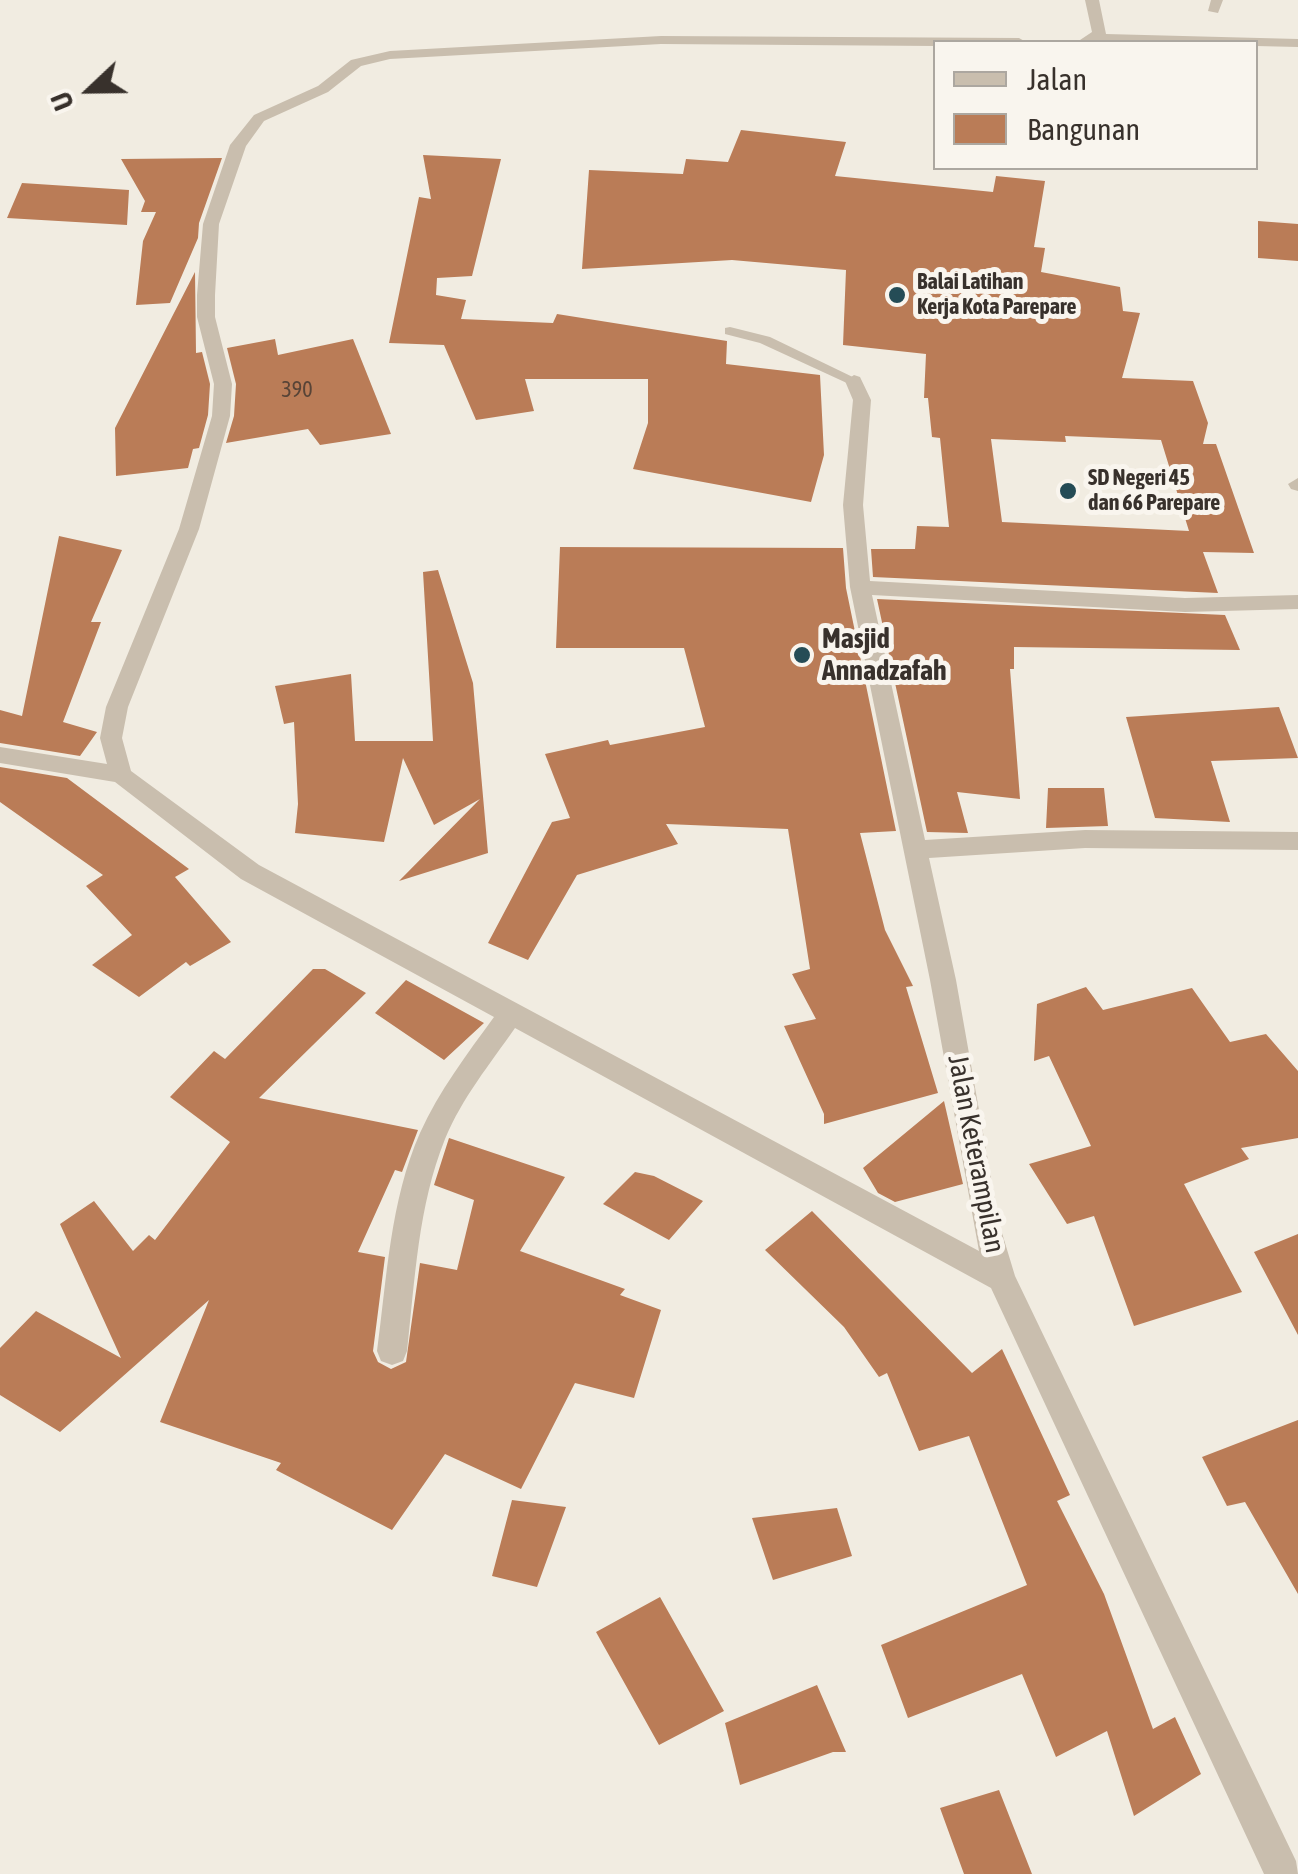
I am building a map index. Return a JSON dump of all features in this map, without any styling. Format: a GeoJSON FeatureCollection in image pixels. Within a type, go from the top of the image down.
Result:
{"type":"FeatureCollection","features":[{"type":"Feature","properties":{"kind":"street"},"geometry":{"type":"LineString","coordinates":[[1091,40],[1092,0]]}},
{"type":"Feature","properties":{"kind":"street"},"geometry":{"type":"LineString","coordinates":[[121,775],[112,738],[118,707],[189,529],[222,416],[223,384],[206,316],[211,224],[238,145],[259,118],[322,89],[356,63],[390,55],[661,40],[933,42]]}},
{"type":"Feature","properties":{"kind":"street"},"geometry":{"type":"LineString","coordinates":[[1258,43],[1298,44]]}},
{"type":"Feature","properties":{"kind":"street","name":"Jalan Keterampilan"},"geometry":{"type":"LineString","coordinates":[[854,382],[862,400],[853,505],[860,587],[946,1000],[985,1223],[1000,1278],[1283,1874]]}},
{"type":"Feature","properties":{"kind":"street"},"geometry":{"type":"LineString","coordinates":[[860,587],[1185,605],[1298,602]]}},
{"type":"Feature","properties":{"kind":"street"},"geometry":{"type":"LineString","coordinates":[[0,754],[121,775],[250,872],[1000,1278]]}},
{"type":"Feature","properties":{"kind":"street"},"geometry":{"type":"LineString","coordinates":[[914,850],[1085,839],[1298,840]]}},
{"type":"Feature","properties":{"kind":"street"},"geometry":{"type":"LineString","coordinates":[[392,1350],[412,1205],[428,1152],[445,1110],[512,1012]]}},
{"type":"Feature","properties":{"kind":"lane"},"geometry":{"type":"LineString","coordinates":[[730,331],[765,340],[854,382]]}},
{"type":"Feature","properties":{"kind":"building"},"geometry":{"type":"Polygon","coordinates":[[[741,130],[846,142],[835,176],[993,192],[996,176],[1045,181],[1034,247],[1045,248],[1041,272],[1120,287],[1123,311],[1140,313],[1122,378],[1193,381],[1208,423],[1203,444],[1216,444],[1254,553],[1203,552],[1218,593],[873,577],[871,549],[915,549],[917,526],[949,527],[940,438],[932,437],[928,398],[924,398],[926,354],[843,345],[846,270],[732,260],[582,269],[589,170],[683,174],[686,159],[728,162],[741,130]],[[1065,436],[1066,442],[991,439],[1002,522],[1189,531],[1161,440],[1065,436]]]}},
{"type":"Feature","properties":{"kind":"building"},"geometry":{"type":"Polygon","coordinates":[[[423,155],[501,159],[472,276],[437,278],[436,295],[466,300],[461,319],[553,323],[557,314],[727,341],[726,364],[820,375],[824,455],[811,502],[633,469],[648,423],[648,379],[525,379],[534,411],[476,420],[444,345],[389,343],[419,197],[431,199],[423,155]]]}},
{"type":"Feature","properties":{"kind":"building"},"geometry":{"type":"Polygon","coordinates":[[[222,158],[199,223],[198,238],[170,303],[136,305],[143,241],[156,212],[141,212],[145,201],[121,159],[222,158]]]}},
{"type":"Feature","properties":{"kind":"building"},"geometry":{"type":"Polygon","coordinates":[[[22,183],[129,190],[127,225],[7,218],[22,183]]]}},
{"type":"Feature","properties":{"kind":"building"},"geometry":{"type":"Polygon","coordinates":[[[1258,221],[1298,224],[1298,261],[1258,258],[1258,221]]]}},
{"type":"Feature","properties":{"kind":"building"},"geometry":{"type":"Polygon","coordinates":[[[195,272],[196,353],[202,352],[210,384],[208,415],[199,448],[193,449],[188,468],[116,476],[115,428],[195,272]]]}},
{"type":"Feature","properties":{"kind":"building"},"geometry":{"type":"Polygon","coordinates":[[[275,339],[278,355],[353,339],[391,434],[320,445],[308,429],[226,443],[234,416],[236,384],[227,348],[275,339]]]}},
{"type":"Feature","properties":{"kind":"building"},"geometry":{"type":"Polygon","coordinates":[[[59,536],[122,550],[91,622],[101,622],[63,722],[97,732],[80,756],[0,743],[0,710],[22,716],[59,536]]]}},
{"type":"Feature","properties":{"kind":"building"},"geometry":{"type":"Polygon","coordinates":[[[560,547],[843,548],[846,588],[896,831],[860,833],[885,930],[913,986],[906,987],[938,1093],[824,1124],[824,1114],[784,1026],[816,1019],[792,974],[810,969],[788,829],[666,824],[678,844],[577,875],[528,960],[488,943],[552,822],[570,818],[545,754],[608,740],[610,745],[705,727],[684,648],[556,648],[560,547]]]}},
{"type":"Feature","properties":{"kind":"building"},"geometry":{"type":"Polygon","coordinates":[[[438,570],[473,683],[488,853],[399,881],[480,799],[434,825],[403,758],[384,842],[295,833],[298,804],[294,722],[284,724],[275,686],[351,674],[355,741],[433,741],[423,572],[438,570]]]}},
{"type":"Feature","properties":{"kind":"building"},"geometry":{"type":"Polygon","coordinates":[[[877,599],[1225,615],[1240,650],[1014,647],[1014,669],[1010,669],[1020,799],[957,792],[968,833],[927,832],[877,599]]]}},
{"type":"Feature","properties":{"kind":"building"},"geometry":{"type":"Polygon","coordinates":[[[1279,707],[1298,758],[1211,761],[1230,822],[1155,818],[1126,717],[1279,707]]]}},
{"type":"Feature","properties":{"kind":"building"},"geometry":{"type":"Polygon","coordinates":[[[0,767],[67,778],[189,869],[175,877],[231,942],[190,966],[186,962],[139,997],[92,965],[132,935],[86,886],[103,875],[0,802],[0,767]]]}},
{"type":"Feature","properties":{"kind":"building"},"geometry":{"type":"Polygon","coordinates":[[[1048,788],[1104,788],[1108,826],[1046,828],[1048,788]]]}},
{"type":"Feature","properties":{"kind":"building"},"geometry":{"type":"Polygon","coordinates":[[[313,969],[325,969],[366,993],[259,1098],[418,1130],[402,1172],[395,1170],[358,1252],[385,1257],[373,1351],[378,1362],[391,1369],[406,1362],[420,1263],[457,1270],[474,1200],[434,1185],[449,1138],[565,1177],[520,1251],[625,1289],[620,1295],[661,1310],[634,1398],[575,1383],[521,1489],[445,1454],[392,1530],[276,1470],[281,1463],[160,1422],[209,1300],[60,1432],[0,1395],[0,1348],[36,1311],[121,1358],[60,1224],[94,1201],[133,1251],[149,1235],[155,1240],[230,1142],[170,1097],[214,1051],[225,1059],[313,969]]]}},
{"type":"Feature","properties":{"kind":"building"},"geometry":{"type":"Polygon","coordinates":[[[406,980],[484,1023],[444,1060],[375,1013],[406,980]]]}},
{"type":"Feature","properties":{"kind":"building"},"geometry":{"type":"Polygon","coordinates":[[[1086,987],[1103,1010],[1192,988],[1230,1042],[1266,1034],[1298,1071],[1298,1138],[1241,1148],[1249,1159],[1184,1184],[1242,1292],[1134,1326],[1094,1216],[1067,1224],[1029,1164],[1091,1146],[1049,1056],[1034,1061],[1037,1004],[1086,987]]]}},
{"type":"Feature","properties":{"kind":"building"},"geometry":{"type":"Polygon","coordinates":[[[944,1101],[963,1184],[895,1202],[878,1193],[863,1168],[944,1101]]]}},
{"type":"Feature","properties":{"kind":"building"},"geometry":{"type":"Polygon","coordinates":[[[635,1172],[654,1176],[703,1201],[669,1240],[603,1204],[635,1172]]]}},
{"type":"Feature","properties":{"kind":"building"},"geometry":{"type":"Polygon","coordinates":[[[812,1211],[972,1373],[1002,1349],[1070,1495],[1057,1501],[1104,1594],[1153,1729],[1175,1717],[1201,1774],[1134,1816],[1107,1731],[1056,1757],[1022,1674],[908,1718],[881,1645],[1027,1585],[969,1436],[919,1451],[887,1373],[879,1377],[844,1327],[765,1250],[812,1211]]]}},
{"type":"Feature","properties":{"kind":"building"},"geometry":{"type":"Polygon","coordinates":[[[1298,1234],[1298,1335],[1254,1252],[1298,1234]]]}},
{"type":"Feature","properties":{"kind":"building"},"geometry":{"type":"Polygon","coordinates":[[[1298,1420],[1298,1594],[1245,1502],[1227,1506],[1202,1457],[1298,1420]]]}},
{"type":"Feature","properties":{"kind":"building"},"geometry":{"type":"Polygon","coordinates":[[[512,1500],[566,1507],[537,1587],[492,1576],[512,1500]]]}},
{"type":"Feature","properties":{"kind":"building"},"geometry":{"type":"Polygon","coordinates":[[[837,1508],[852,1556],[773,1580],[752,1518],[837,1508]]]}},
{"type":"Feature","properties":{"kind":"building"},"geometry":{"type":"Polygon","coordinates":[[[660,1597],[724,1711],[659,1745],[596,1632],[660,1597]]]}},
{"type":"Feature","properties":{"kind":"building"},"geometry":{"type":"Polygon","coordinates":[[[817,1685],[846,1752],[833,1752],[740,1785],[725,1723],[817,1685]]]}},
{"type":"Feature","properties":{"kind":"building"},"geometry":{"type":"Polygon","coordinates":[[[999,1790],[1032,1874],[964,1874],[940,1808],[999,1790]]]}},
{"type":"Feature","properties":{"kind":"place","name":"Balai Latihan Kerja Kota Parepare"},"geometry":{"type":"Point","coordinates":[897,295]}},
{"type":"Feature","properties":{"kind":"place","name":"SD Negeri 45 dan 66 Parepare"},"geometry":{"type":"Point","coordinates":[1068,491]}},
{"type":"Feature","properties":{"kind":"place","name":"Masjid Annadzafah"},"geometry":{"type":"Point","coordinates":[802,655]}}]}
